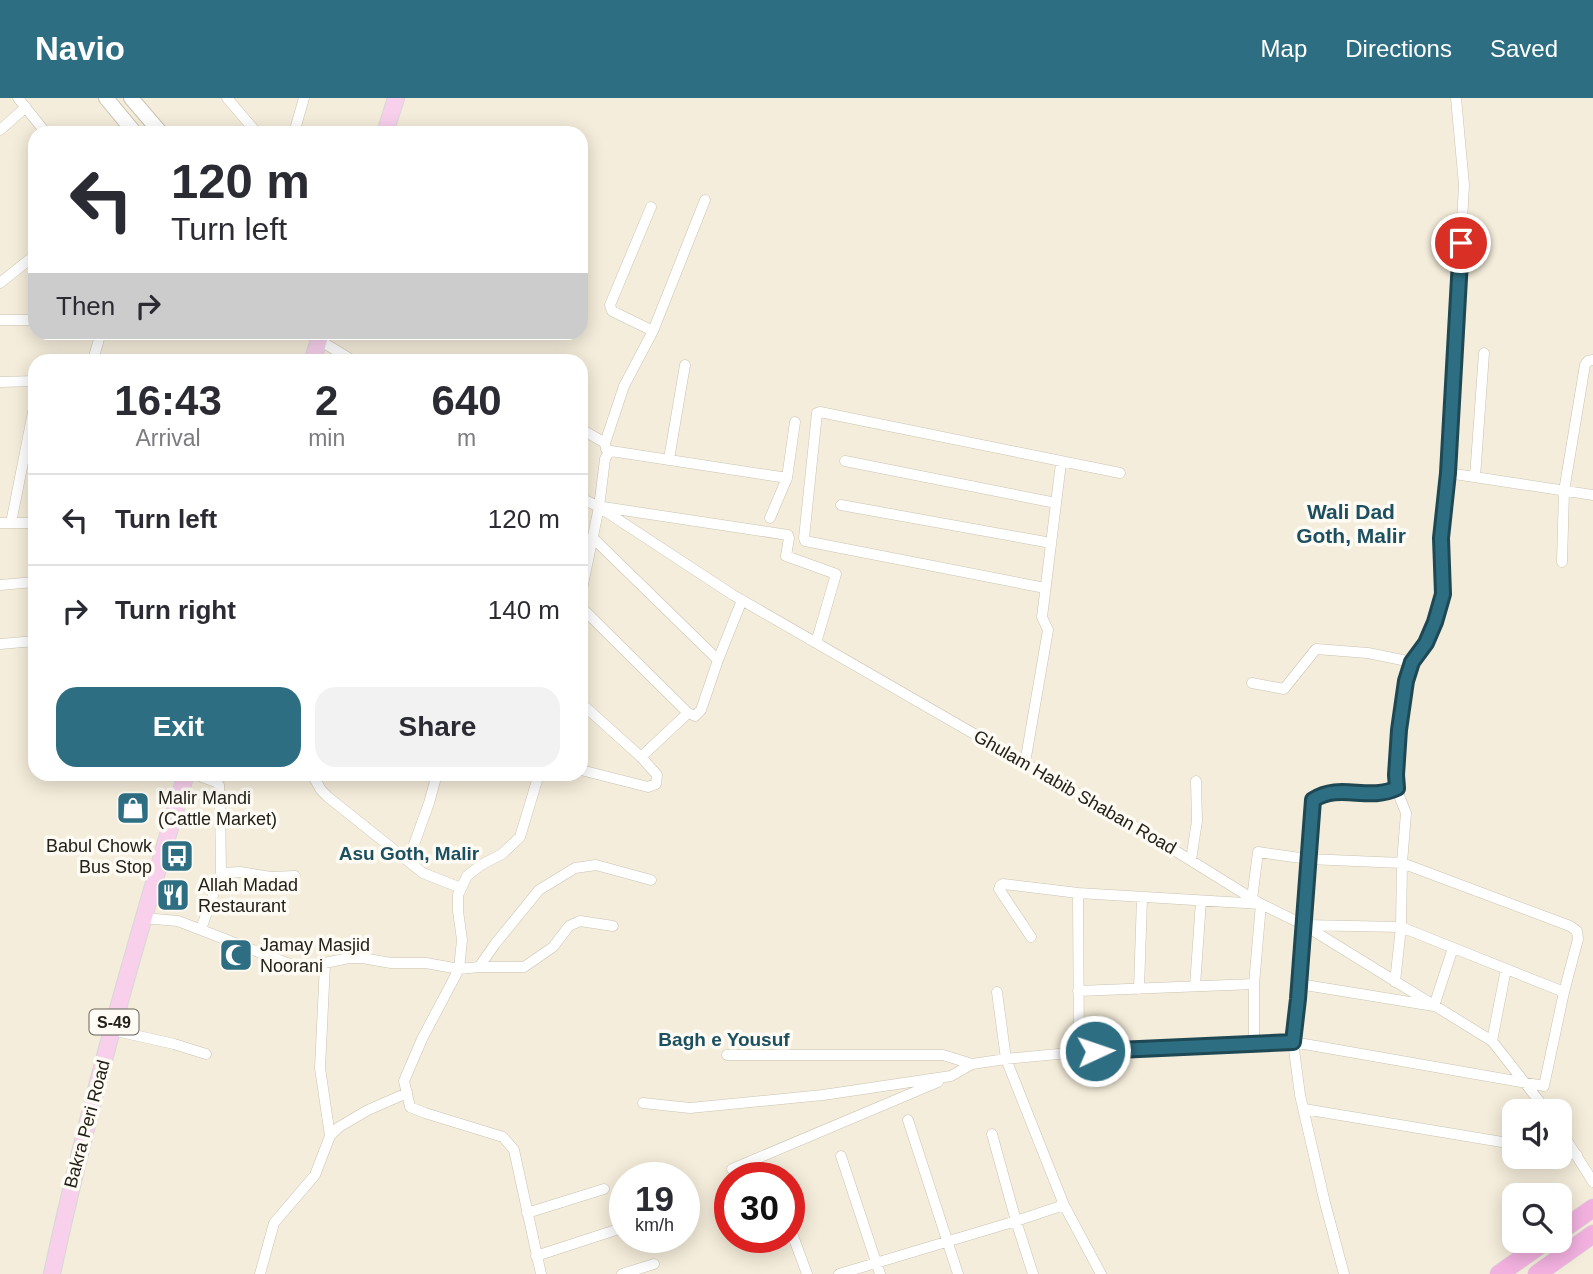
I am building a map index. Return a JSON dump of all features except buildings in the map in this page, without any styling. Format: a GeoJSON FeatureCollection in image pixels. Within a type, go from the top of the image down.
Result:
{"type":"FeatureCollection","features":[{"type":"Feature","properties":{"kind":"highway"},"geometry":{"type":"LineString","coordinates":[[1572,1223],[1593,1208]]}},
{"type":"Feature","properties":{"kind":"highway"},"geometry":{"type":"LineString","coordinates":[[1537,1274],[1593,1234]]}},
{"type":"Feature","properties":{"kind":"highway"},"geometry":{"type":"LineString","coordinates":[[1499,1274],[1529,1253]]}},
{"type":"Feature","properties":{"kind":"main road"},"geometry":{"type":"LineString","coordinates":[[387,126],[396,98]]}},
{"type":"Feature","properties":{"kind":"main road","name":"Bakra Peri Road"},"geometry":{"type":"LineString","coordinates":[[52,1274],[66,1207],[112,1030],[184,781]]}},
{"type":"Feature","properties":{"kind":"street"},"geometry":{"type":"LineString","coordinates":[[18,98],[41,126]]}},
{"type":"Feature","properties":{"kind":"street"},"geometry":{"type":"LineString","coordinates":[[106,98],[129,126]]}},
{"type":"Feature","properties":{"kind":"street"},"geometry":{"type":"LineString","coordinates":[[131,98],[155,126]]}},
{"type":"Feature","properties":{"kind":"street"},"geometry":{"type":"LineString","coordinates":[[227,98],[251,126]]}},
{"type":"Feature","properties":{"kind":"street"},"geometry":{"type":"LineString","coordinates":[[295,126],[304,98]]}},
{"type":"Feature","properties":{"kind":"street"},"geometry":{"type":"LineString","coordinates":[[1395,982],[1401,927],[1406,813],[1397,788],[1399,730],[1406,681],[1412,662],[1426,643],[1443,594],[1441,538],[1448,473],[1465,185],[1456,98]]}},
{"type":"Feature","properties":{"kind":"street"},"geometry":{"type":"LineString","coordinates":[[0,130],[26,107]]}},
{"type":"Feature","properties":{"kind":"street"},"geometry":{"type":"LineString","coordinates":[[588,553],[599,507],[606,448],[624,386],[653,331],[705,200]]}},
{"type":"Feature","properties":{"kind":"street"},"geometry":{"type":"LineString","coordinates":[[651,207],[610,305],[612,311],[653,331]]}},
{"type":"Feature","properties":{"kind":"street"},"geometry":{"type":"LineString","coordinates":[[0,283],[28,261]]}},
{"type":"Feature","properties":{"kind":"street"},"geometry":{"type":"LineString","coordinates":[[0,320],[28,320]]}},
{"type":"Feature","properties":{"kind":"street"},"geometry":{"type":"LineString","coordinates":[[325,340],[344,354]]}},
{"type":"Feature","properties":{"kind":"street"},"geometry":{"type":"LineString","coordinates":[[1475,477],[1484,353]]}},
{"type":"Feature","properties":{"kind":"street"},"geometry":{"type":"LineString","coordinates":[[1562,562],[1564,491],[1585,365],[1588,360],[1593,360]]}},
{"type":"Feature","properties":{"kind":"street"},"geometry":{"type":"LineString","coordinates":[[669,459],[685,365]]}},
{"type":"Feature","properties":{"kind":"street"},"geometry":{"type":"LineString","coordinates":[[0,382],[28,381]]}},
{"type":"Feature","properties":{"kind":"street"},"geometry":{"type":"LineString","coordinates":[[1045,588],[805,541],[817,413],[1120,473]]}},
{"type":"Feature","properties":{"kind":"street"},"geometry":{"type":"LineString","coordinates":[[770,518],[787,478],[795,422]]}},
{"type":"Feature","properties":{"kind":"street"},"geometry":{"type":"LineString","coordinates":[[28,429],[5,523],[28,523]]}},
{"type":"Feature","properties":{"kind":"street"},"geometry":{"type":"LineString","coordinates":[[588,434],[611,450],[787,478]]}},
{"type":"Feature","properties":{"kind":"street"},"geometry":{"type":"LineString","coordinates":[[845,461],[1056,503]]}},
{"type":"Feature","properties":{"kind":"street"},"geometry":{"type":"LineString","coordinates":[[1025,763],[1048,630],[1042,617],[1061,463]]}},
{"type":"Feature","properties":{"kind":"street"},"geometry":{"type":"LineString","coordinates":[[1448,473],[1593,495]]}},
{"type":"Feature","properties":{"kind":"street","name":"Ghulam Habib Shaban Road"},"geometry":{"type":"LineString","coordinates":[[588,502],[742,600],[1191,860],[1256,902],[1304,925],[1492,1041],[1538,1099]]}},
{"type":"Feature","properties":{"kind":"street"},"geometry":{"type":"LineString","coordinates":[[841,505],[1051,543]]}},
{"type":"Feature","properties":{"kind":"street"},"geometry":{"type":"LineString","coordinates":[[599,507],[788,535],[786,556],[836,573],[816,643]]}},
{"type":"Feature","properties":{"kind":"street"},"geometry":{"type":"LineString","coordinates":[[593,538],[718,660]]}},
{"type":"Feature","properties":{"kind":"street"},"geometry":{"type":"LineString","coordinates":[[0,585],[28,583]]}},
{"type":"Feature","properties":{"kind":"street"},"geometry":{"type":"LineString","coordinates":[[588,614],[688,713],[695,716],[701,710],[742,600]]}},
{"type":"Feature","properties":{"kind":"street"},"geometry":{"type":"LineString","coordinates":[[0,644],[28,642]]}},
{"type":"Feature","properties":{"kind":"street"},"geometry":{"type":"LineString","coordinates":[[1252,683],[1284,689],[1316,649],[1368,653],[1412,662]]}},
{"type":"Feature","properties":{"kind":"street"},"geometry":{"type":"LineString","coordinates":[[588,709],[641,757],[657,775],[656,784],[649,787],[588,772]]}},
{"type":"Feature","properties":{"kind":"street"},"geometry":{"type":"LineString","coordinates":[[641,757],[688,713]]}},
{"type":"Feature","properties":{"kind":"street"},"geometry":{"type":"LineString","coordinates":[[201,929],[221,873],[219,785],[213,781]]}},
{"type":"Feature","properties":{"kind":"street"},"geometry":{"type":"LineString","coordinates":[[316,781],[328,797],[423,873],[461,888]]}},
{"type":"Feature","properties":{"kind":"street"},"geometry":{"type":"LineString","coordinates":[[408,861],[435,781]]}},
{"type":"Feature","properties":{"kind":"street"},"geometry":{"type":"LineString","coordinates":[[537,781],[520,837],[502,854],[467,876],[461,888],[458,895],[462,940],[459,970],[422,1039],[404,1081],[410,1107],[503,1137],[514,1150],[541,1274]]}},
{"type":"Feature","properties":{"kind":"street"},"geometry":{"type":"LineString","coordinates":[[1191,860],[1197,821],[1196,781]]}},
{"type":"Feature","properties":{"kind":"street"},"geometry":{"type":"LineString","coordinates":[[1344,1274],[1304,1109],[1293,1042],[1313,800],[1332,791],[1367,794],[1388,792],[1397,788]]}},
{"type":"Feature","properties":{"kind":"street"},"geometry":{"type":"LineString","coordinates":[[748,1162],[951,1076],[972,1064],[1079,1052],[1293,1042],[1544,1086],[1578,939],[1577,931],[1570,926],[1402,863],[1308,859],[1258,852],[1254,1043]]}},
{"type":"Feature","properties":{"kind":"street"},"geometry":{"type":"LineString","coordinates":[[479,967],[539,890],[575,868],[596,865],[651,880]]}},
{"type":"Feature","properties":{"kind":"street"},"geometry":{"type":"LineString","coordinates":[[221,873],[295,876]]}},
{"type":"Feature","properties":{"kind":"street"},"geometry":{"type":"LineString","coordinates":[[1031,937],[999,889],[1003,884],[1142,898],[1256,902]]}},
{"type":"Feature","properties":{"kind":"street"},"geometry":{"type":"LineString","coordinates":[[1078,893],[1079,1052]]}},
{"type":"Feature","properties":{"kind":"street"},"geometry":{"type":"LineString","coordinates":[[1139,989],[1142,898]]}},
{"type":"Feature","properties":{"kind":"street"},"geometry":{"type":"LineString","coordinates":[[1195,986],[1201,901]]}},
{"type":"Feature","properties":{"kind":"street"},"geometry":{"type":"LineString","coordinates":[[143,918],[178,921],[300,968],[349,958],[391,963],[426,963],[459,970],[524,967],[553,947],[569,926],[580,921],[613,926]]}},
{"type":"Feature","properties":{"kind":"street"},"geometry":{"type":"LineString","coordinates":[[1304,925],[1401,927],[1564,992]]}},
{"type":"Feature","properties":{"kind":"street"},"geometry":{"type":"LineString","coordinates":[[1299,984],[1434,1006],[1452,948]]}},
{"type":"Feature","properties":{"kind":"street"},"geometry":{"type":"LineString","coordinates":[[325,964],[320,1068],[330,1136]]}},
{"type":"Feature","properties":{"kind":"street"},"geometry":{"type":"LineString","coordinates":[[1492,1041],[1506,969]]}},
{"type":"Feature","properties":{"kind":"street"},"geometry":{"type":"LineString","coordinates":[[1078,991],[1254,984]]}},
{"type":"Feature","properties":{"kind":"street"},"geometry":{"type":"LineString","coordinates":[[997,992],[1006,1059],[1063,1205],[1101,1274]]}},
{"type":"Feature","properties":{"kind":"street"},"geometry":{"type":"LineString","coordinates":[[112,1030],[206,1054]]}},
{"type":"Feature","properties":{"kind":"street"},"geometry":{"type":"LineString","coordinates":[[727,1055],[943,1055],[972,1064]]}},
{"type":"Feature","properties":{"kind":"street"},"geometry":{"type":"LineString","coordinates":[[643,1103],[690,1108],[823,1095],[951,1076]]}},
{"type":"Feature","properties":{"kind":"street"},"geometry":{"type":"LineString","coordinates":[[260,1274],[274,1223],[315,1175],[330,1136],[339,1127],[407,1093]]}},
{"type":"Feature","properties":{"kind":"street"},"geometry":{"type":"LineString","coordinates":[[1304,1109],[1502,1142]]}},
{"type":"Feature","properties":{"kind":"street"},"geometry":{"type":"LineString","coordinates":[[908,1120],[958,1274]]}},
{"type":"Feature","properties":{"kind":"street"},"geometry":{"type":"LineString","coordinates":[[992,1134],[1033,1274]]}},
{"type":"Feature","properties":{"kind":"street"},"geometry":{"type":"LineString","coordinates":[[1572,1148],[1593,1182]]}},
{"type":"Feature","properties":{"kind":"street"},"geometry":{"type":"LineString","coordinates":[[1572,1154],[1577,1155]]}},
{"type":"Feature","properties":{"kind":"street"},"geometry":{"type":"LineString","coordinates":[[841,1156],[880,1274]]}},
{"type":"Feature","properties":{"kind":"street"},"geometry":{"type":"LineString","coordinates":[[527,1213],[604,1189]]}},
{"type":"Feature","properties":{"kind":"street"},"geometry":{"type":"LineString","coordinates":[[839,1274],[1063,1205]]}},
{"type":"Feature","properties":{"kind":"street"},"geometry":{"type":"LineString","coordinates":[[536,1256],[609,1232]]}},
{"type":"Feature","properties":{"kind":"street"},"geometry":{"type":"LineString","coordinates":[[799,1253],[807,1274]]}},
{"type":"Feature","properties":{"kind":"street"},"geometry":{"type":"LineString","coordinates":[[622,1274],[654,1264]]}},
{"type":"Feature","properties":{"kind":"place","name":"Malir Mandi (Cattle Market)"},"geometry":{"type":"Point","coordinates":[133,808]}},
{"type":"Feature","properties":{"kind":"place","name":"Babul Chowk Bus Stop"},"geometry":{"type":"Point","coordinates":[177,856]}},
{"type":"Feature","properties":{"kind":"place","name":"Allah Madad Restaurant"},"geometry":{"type":"Point","coordinates":[173,895]}},
{"type":"Feature","properties":{"kind":"place","name":"Jamay Masjid Noorani"},"geometry":{"type":"Point","coordinates":[236,955]}},
{"type":"Feature","properties":{"kind":"district","name":"Wali Dad Goth, Malir"},"geometry":{"type":"Point","coordinates":[1351,524]}},
{"type":"Feature","properties":{"kind":"district","name":"Asu Goth, Malir"},"geometry":{"type":"Point","coordinates":[409,853]}},
{"type":"Feature","properties":{"kind":"district","name":"Bagh e Yousuf"},"geometry":{"type":"Point","coordinates":[724,1039]}},
{"type":"Feature","properties":{"kind":"route"},"geometry":{"type":"LineString","coordinates":[[1095,1051],[1293,1042],[1313,800],[1332,791],[1367,794],[1388,792],[1397,788],[1399,730],[1406,681],[1412,662],[1426,643],[1435,622],[1443,594],[1441,538],[1448,473],[1461,243]]}}]}
